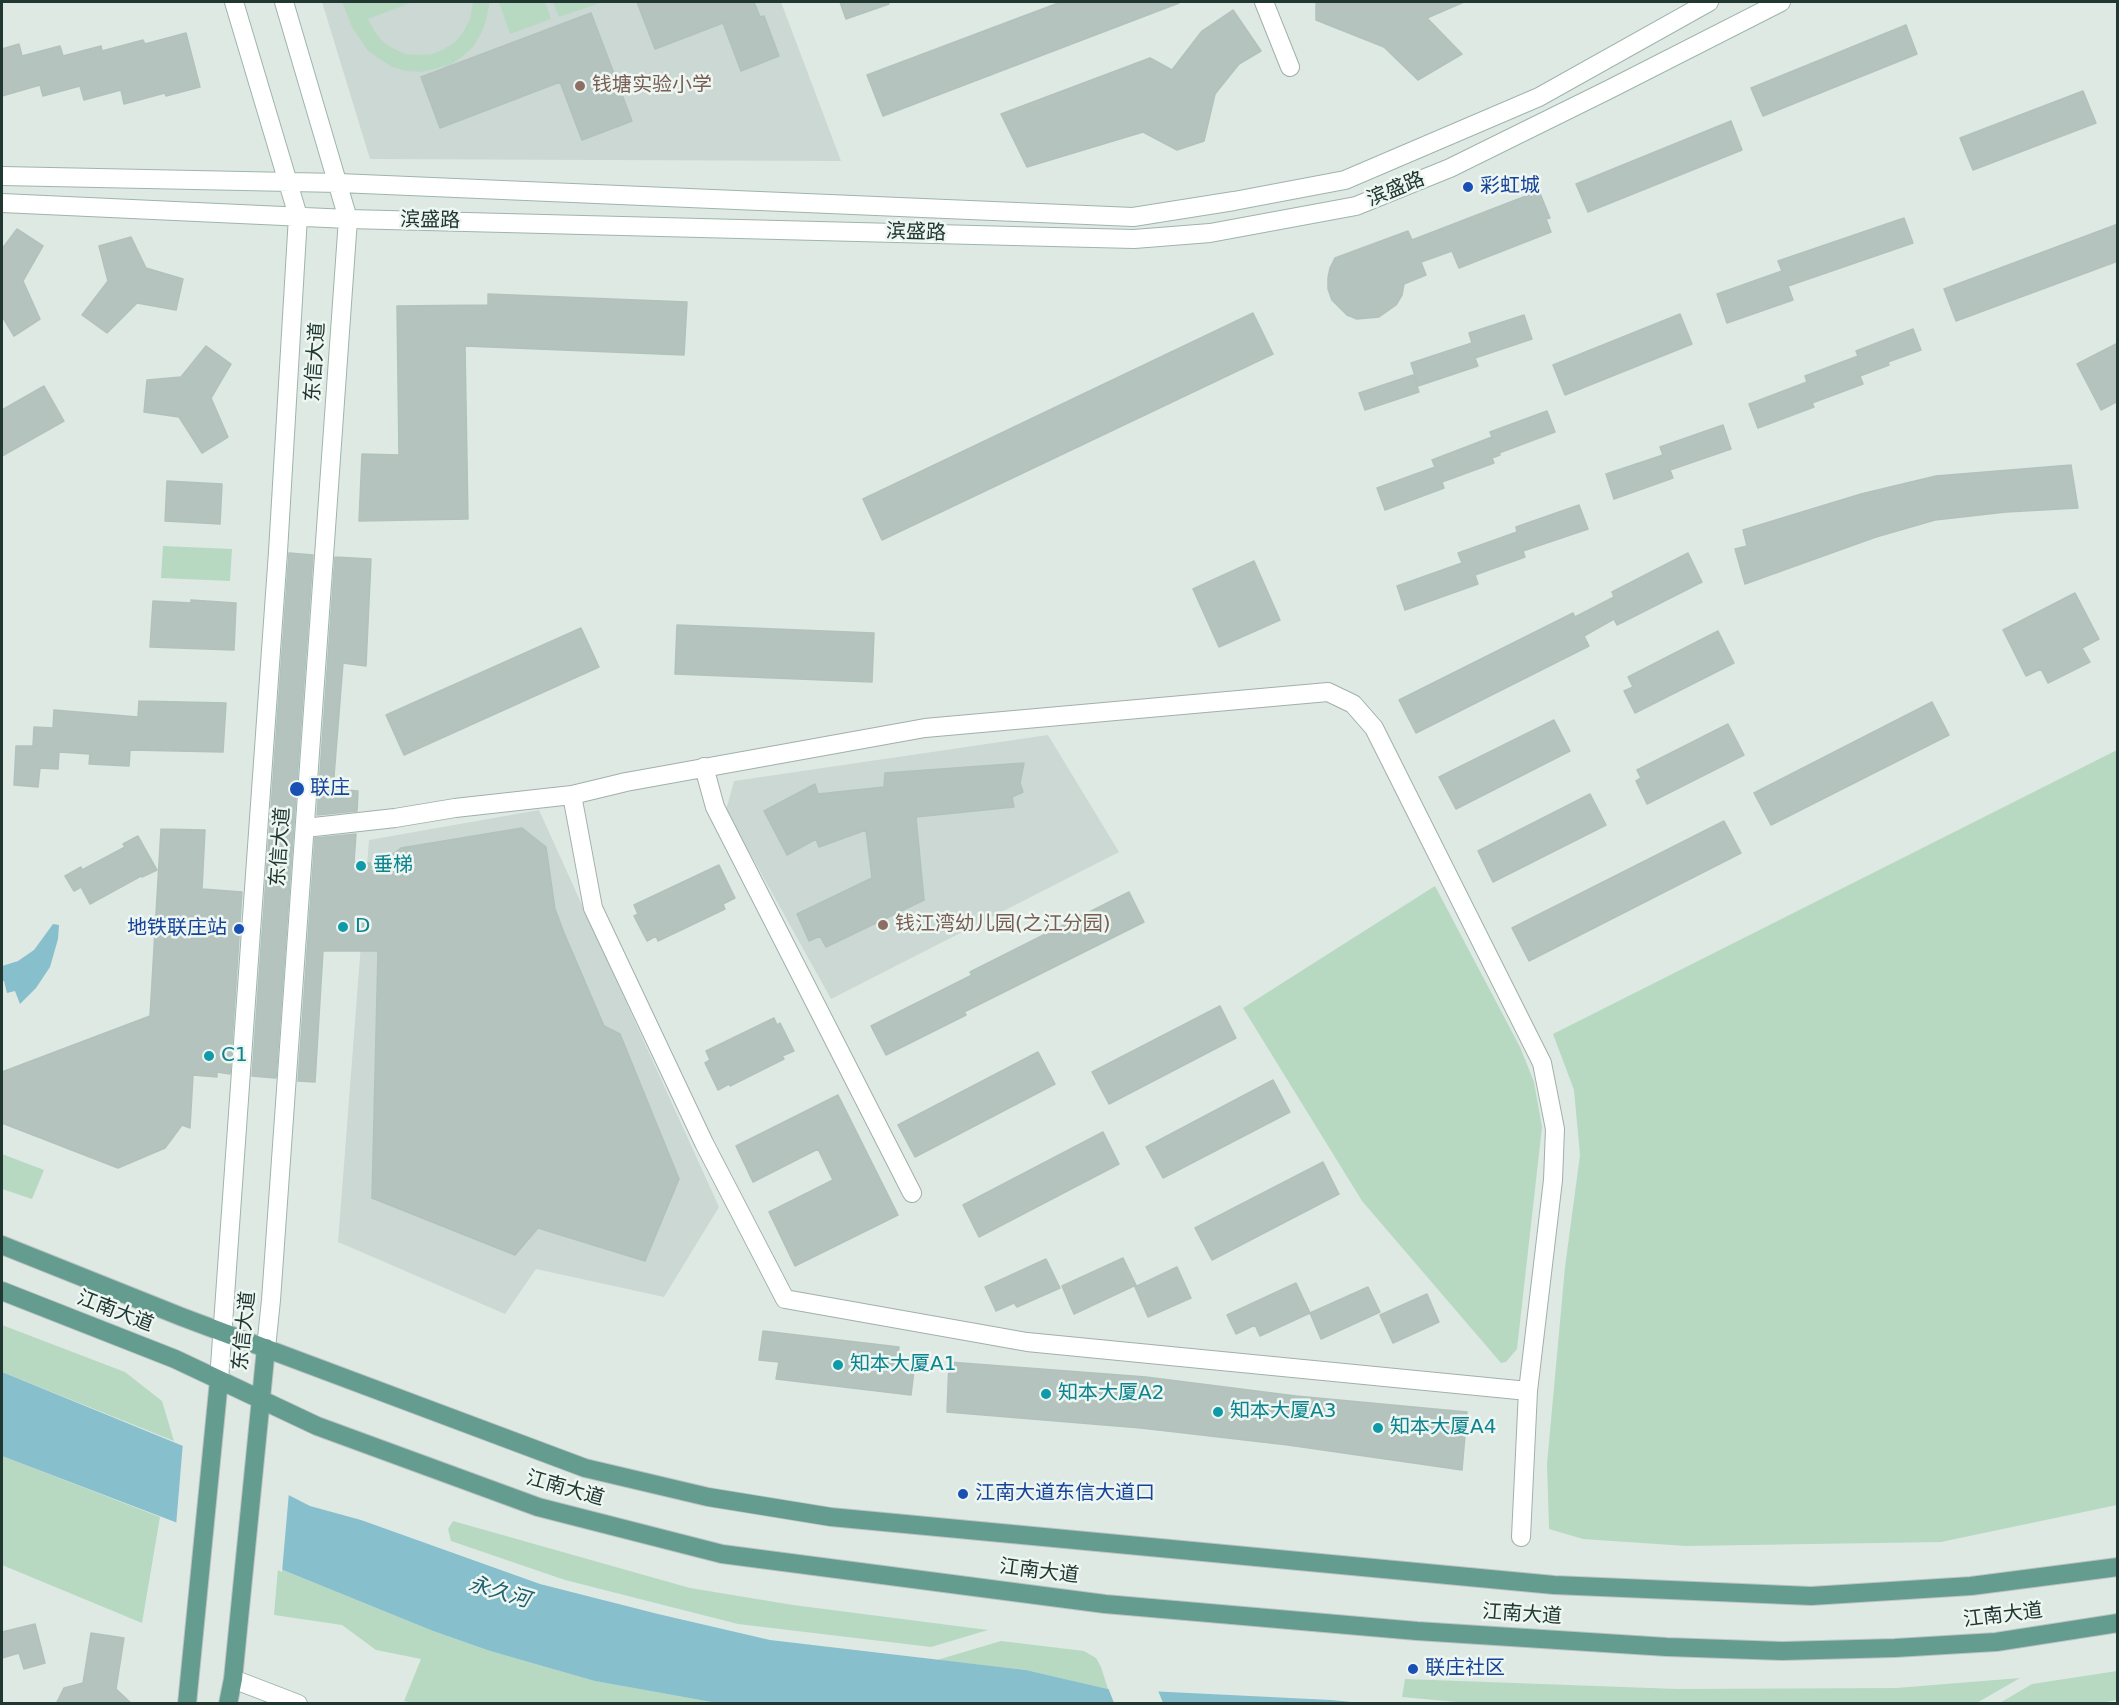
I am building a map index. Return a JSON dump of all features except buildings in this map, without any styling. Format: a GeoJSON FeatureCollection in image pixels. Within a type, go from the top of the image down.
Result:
{"type":"FeatureCollection","features":[{"type":"Feature","properties":{"kind":"main road","name":"东信大道"},"geometry":{"type":"LineString","coordinates":[[187,1704],[223,1332],[277,564],[298,216],[234,2]]}},
{"type":"Feature","properties":{"kind":"main road","name":"东信大道"},"geometry":{"type":"LineString","coordinates":[[228,1704],[245,1561],[272,1288],[348,219],[284,2]]}},
{"type":"Feature","properties":{"kind":"main road"},"geometry":{"type":"LineString","coordinates":[[1264,2],[1290,67]]}},
{"type":"Feature","properties":{"kind":"main road","name":"滨盛路"},"geometry":{"type":"LineString","coordinates":[[2,176],[339,183],[1133,217],[1345,180],[1539,97],[1709,2]]}},
{"type":"Feature","properties":{"kind":"main road","name":"滨盛路"},"geometry":{"type":"LineString","coordinates":[[2,203],[348,219],[1134,239],[1209,233],[1356,206],[1450,168],[1781,2]]}},
{"type":"Feature","properties":{"kind":"main road"},"geometry":{"type":"LineString","coordinates":[[305,828],[572,795],[704,767],[925,728],[1328,692],[1353,704],[1374,728],[1542,1063],[1555,1129],[1553,1180],[1528,1391],[1521,1537]]}},
{"type":"Feature","properties":{"kind":"main road"},"geometry":{"type":"LineString","coordinates":[[704,767],[715,807],[912,1193]]}},
{"type":"Feature","properties":{"kind":"main road"},"geometry":{"type":"LineString","coordinates":[[572,795],[593,908],[704,1143],[784,1299],[1027,1342],[1528,1391]]}},
{"type":"Feature","properties":{"kind":"main road","name":"江南大道"},"geometry":{"type":"LineString","coordinates":[[2,1245],[223,1332],[585,1468],[708,1497],[831,1516],[1554,1585],[1799,1596],[1971,1586],[2118,1567]]}},
{"type":"Feature","properties":{"kind":"main road","name":"江南大道"},"geometry":{"type":"LineString","coordinates":[[2,1291],[175,1359],[317,1426],[538,1507],[722,1554],[1105,1604],[1429,1631],[1666,1647],[1782,1651],[1895,1648],[1996,1642],[2118,1623]]}},
{"type":"Feature","properties":{"kind":"main road"},"geometry":{"type":"LineString","coordinates":[[232,1679],[298,1704]]}},
{"type":"Feature","properties":{"kind":"shaded area","name":"钱塘实验小学"},"geometry":{"type":"Polygon","coordinates":[[[322,2],[781,2],[841,161],[370,159],[322,2]]]}},
{"type":"Feature","properties":{"kind":"shaded area","name":"钱江湾幼儿园(之江分园)"},"geometry":{"type":"Polygon","coordinates":[[[1048,735],[1119,852],[831,999],[726,810],[734,781],[1048,735]]]}},
{"type":"Feature","properties":{"kind":"shaded area"},"geometry":{"type":"Polygon","coordinates":[[[539,810],[719,1207],[664,1297],[536,1269],[505,1314],[338,1242],[369,840],[539,810]]]}},
{"type":"Feature","properties":{"kind":"green space"},"geometry":{"type":"Polygon","coordinates":[[[342,2],[413,2],[368,19],[383,42],[406,54],[419,55],[432,54],[455,42],[470,20],[473,2],[489,2],[489,6],[481,34],[473,47],[450,65],[421,72],[392,67],[368,51],[352,27],[342,2]]]}},
{"type":"Feature","properties":{"kind":"green space"},"geometry":{"type":"Polygon","coordinates":[[[499,2],[545,2],[551,19],[510,34],[499,2]]]}},
{"type":"Feature","properties":{"kind":"green space"},"geometry":{"type":"Polygon","coordinates":[[[553,2],[599,2],[600,3],[559,17],[553,2]]]}},
{"type":"Feature","properties":{"kind":"green space"},"geometry":{"type":"Polygon","coordinates":[[[163,546],[232,549],[230,581],[161,578],[163,546]]]}},
{"type":"Feature","properties":{"kind":"green space"},"geometry":{"type":"Polygon","coordinates":[[[2117,750],[2117,1505],[1941,1542],[1686,1546],[1583,1539],[1549,1529],[1547,1464],[1565,1267],[1580,1155],[1574,1090],[1553,1034],[2117,750]]]}},
{"type":"Feature","properties":{"kind":"green space"},"geometry":{"type":"Polygon","coordinates":[[[1435,886],[1520,1047],[1534,1082],[1542,1127],[1517,1349],[1506,1362],[1501,1363],[1362,1201],[1243,1008],[1435,886]]]}},
{"type":"Feature","properties":{"kind":"green space"},"geometry":{"type":"Polygon","coordinates":[[[2,1154],[44,1170],[32,1199],[2,1189],[2,1154]]]}},
{"type":"Feature","properties":{"kind":"green space"},"geometry":{"type":"Polygon","coordinates":[[[2,1325],[125,1372],[162,1401],[174,1441],[2,1372],[2,1325]]]}},
{"type":"Feature","properties":{"kind":"green space"},"geometry":{"type":"Polygon","coordinates":[[[2,1456],[160,1517],[142,1623],[2,1565],[2,1456]]]}},
{"type":"Feature","properties":{"kind":"green space"},"geometry":{"type":"Polygon","coordinates":[[[453,1521],[690,1588],[793,1605],[988,1630],[931,1647],[738,1624],[565,1580],[451,1541],[448,1529],[453,1521]]]}},
{"type":"Feature","properties":{"kind":"green space"},"geometry":{"type":"Polygon","coordinates":[[[278,1568],[433,1631],[490,1651],[596,1681],[717,1703],[412,1703],[404,1701],[421,1659],[376,1650],[342,1625],[274,1615],[278,1568]]]}},
{"type":"Feature","properties":{"kind":"green space"},"geometry":{"type":"Polygon","coordinates":[[[1001,1641],[1084,1651],[1096,1658],[1108,1689],[1026,1670],[937,1660],[1001,1641]]]}},
{"type":"Feature","properties":{"kind":"green space"},"geometry":{"type":"Polygon","coordinates":[[[2117,1671],[2117,1700],[2096,1704],[1998,1704],[2032,1684],[2117,1671]]]}},
{"type":"Feature","properties":{"kind":"green space"},"geometry":{"type":"Polygon","coordinates":[[[2020,1678],[1975,1704],[1478,1704],[1402,1697],[1405,1679],[1678,1689],[1896,1688],[2020,1678]]]}},
{"type":"Feature","properties":{"kind":"water"},"geometry":{"type":"Polygon","coordinates":[[[53,924],[59,925],[58,939],[50,967],[36,988],[20,1004],[15,991],[7,993],[4,981],[2,981],[2,966],[18,961],[34,950],[53,924]]]}},
{"type":"Feature","properties":{"kind":"water","name":"永久河"},"geometry":{"type":"Polygon","coordinates":[[[2,1372],[232,1466],[310,1506],[361,1520],[540,1584],[658,1614],[770,1640],[1026,1670],[1108,1689],[1361,1703],[717,1703],[595,1681],[490,1651],[433,1631],[278,1568],[183,1525],[2,1456],[2,1372]]]}},
{"type":"Feature","properties":{"kind":"pier"},"geometry":{"type":"Polygon","coordinates":[[[183,1442],[234,1463],[289,1492],[282,1572],[176,1526],[183,1442]]]}},
{"type":"Feature","properties":{"kind":"pier"},"geometry":{"type":"Polygon","coordinates":[[[1107,1685],[1157,1688],[1163,1703],[1114,1703],[1107,1685]]]}},
{"type":"Feature","properties":{"kind":"place","name":"钱塘实验小学"},"geometry":{"type":"Point","coordinates":[580,86]}},
{"type":"Feature","properties":{"kind":"place","name":"彩虹城"},"geometry":{"type":"Point","coordinates":[1468,187]}},
{"type":"Feature","properties":{"kind":"place","name":"联庄"},"geometry":{"type":"Point","coordinates":[297,789]}},
{"type":"Feature","properties":{"kind":"place","name":"垂梯"},"geometry":{"type":"Point","coordinates":[361,866]}},
{"type":"Feature","properties":{"kind":"place","name":"钱江湾幼儿园(之江分园)"},"geometry":{"type":"Point","coordinates":[883,925]}},
{"type":"Feature","properties":{"kind":"place","name":"D"},"geometry":{"type":"Point","coordinates":[343,927]}},
{"type":"Feature","properties":{"kind":"place","name":"地铁联庄站"},"geometry":{"type":"Point","coordinates":[239,929]}},
{"type":"Feature","properties":{"kind":"place","name":"C1"},"geometry":{"type":"Point","coordinates":[209,1056]}},
{"type":"Feature","properties":{"kind":"place","name":"知本大厦A1"},"geometry":{"type":"Point","coordinates":[838,1365]}},
{"type":"Feature","properties":{"kind":"place","name":"知本大厦A2"},"geometry":{"type":"Point","coordinates":[1046,1394]}},
{"type":"Feature","properties":{"kind":"place","name":"知本大厦A3"},"geometry":{"type":"Point","coordinates":[1218,1412]}},
{"type":"Feature","properties":{"kind":"place","name":"知本大厦A4"},"geometry":{"type":"Point","coordinates":[1378,1428]}},
{"type":"Feature","properties":{"kind":"place","name":"江南大道东信大道口"},"geometry":{"type":"Point","coordinates":[963,1494]}},
{"type":"Feature","properties":{"kind":"place","name":"联庄社区"},"geometry":{"type":"Point","coordinates":[1413,1669]}}]}
